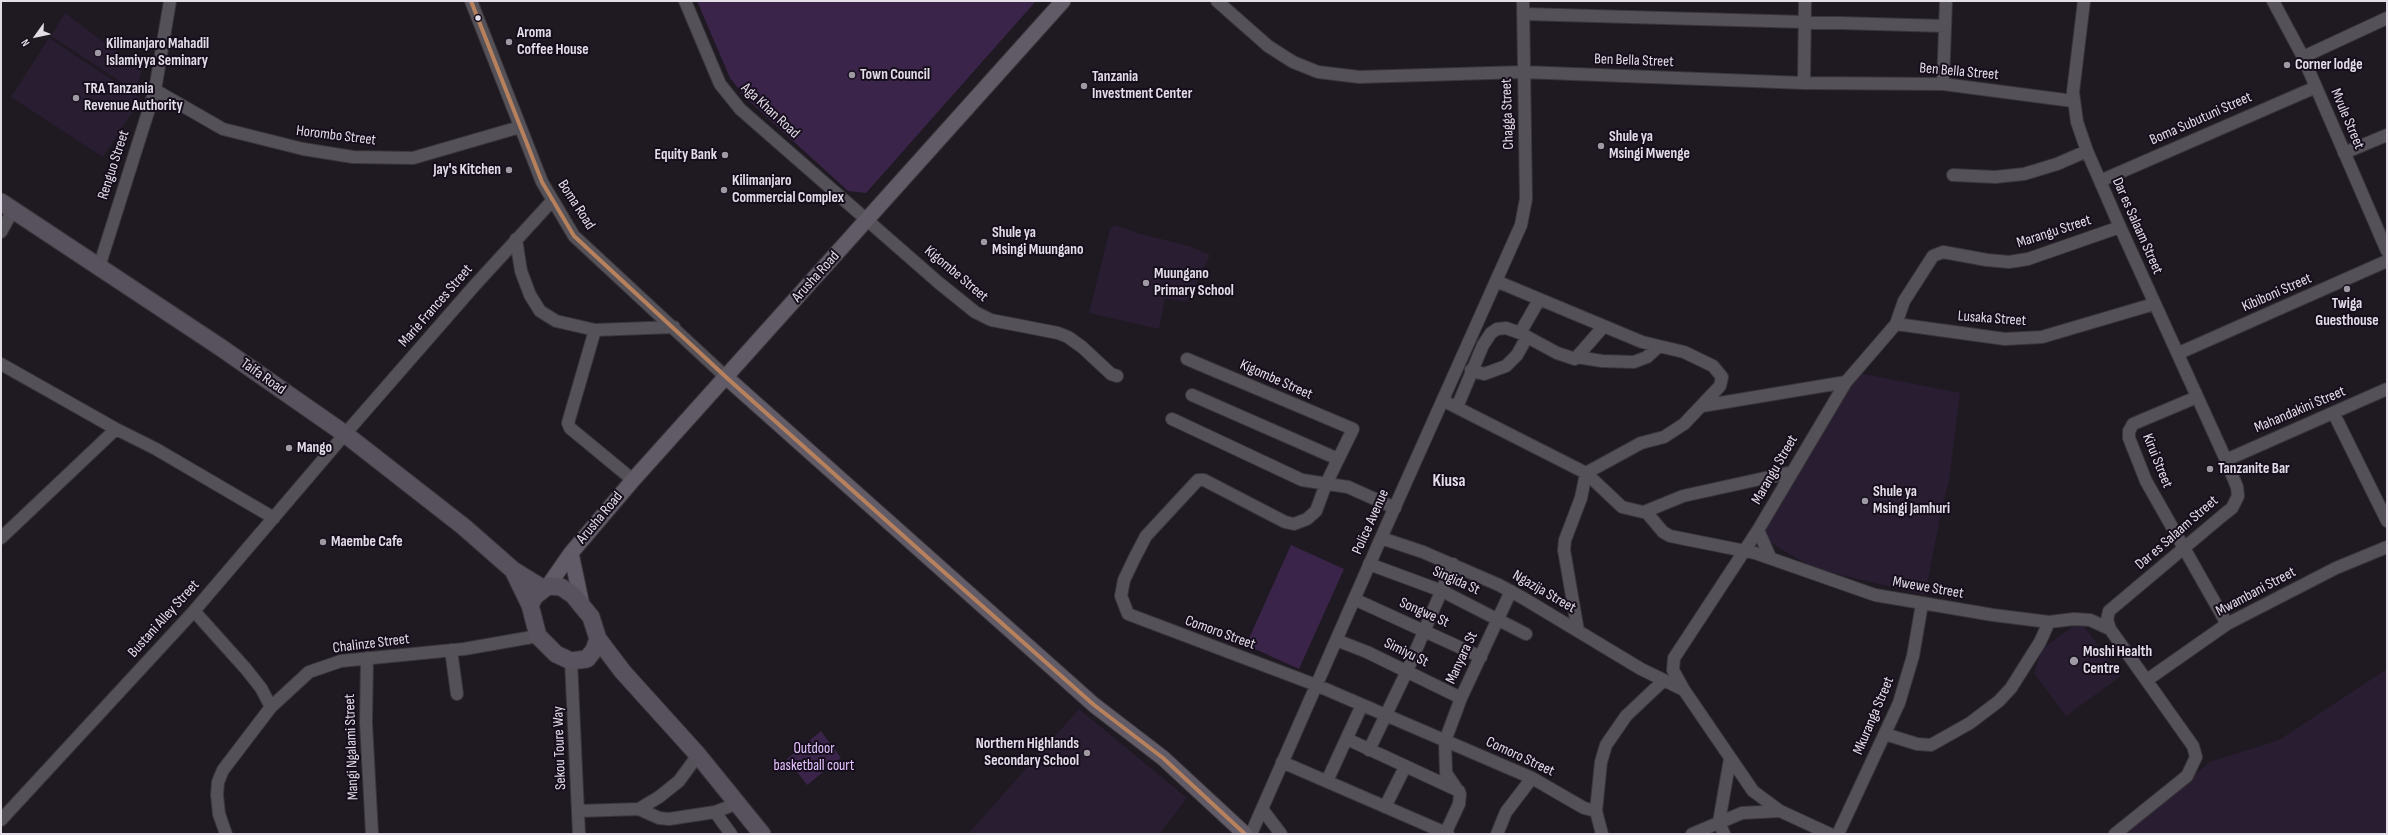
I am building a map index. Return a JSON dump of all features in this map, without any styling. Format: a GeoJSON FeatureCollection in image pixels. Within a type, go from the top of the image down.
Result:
{"type":"FeatureCollection","features":[{"type":"Feature","properties":{"kind":"highway","name":"Taifa Road"},"geometry":{"type":"LineString","coordinates":[[7,206],[345,434],[464,527],[513,570],[546,588]]}},
{"type":"Feature","properties":{"kind":"highway","name":"Taifa Road"},"geometry":{"type":"LineString","coordinates":[[513,570],[530,605]]}},
{"type":"Feature","properties":{"kind":"highway"},"geometry":{"type":"LineString","coordinates":[[623,672],[556,654],[538,636],[530,605],[535,596],[546,588],[561,587],[573,594],[591,618],[598,639],[623,672],[698,755],[762,834]]}},
{"type":"Feature","properties":{"kind":"highway"},"geometry":{"type":"LineString","coordinates":[[579,660],[594,650],[598,639]]}},
{"type":"Feature","properties":{"kind":"main road","name":"Arusha Road"},"geometry":{"type":"LineString","coordinates":[[546,588],[571,554],[633,480],[727,378],[1063,1]]}},
{"type":"Feature","properties":{"kind":"main road"},"geometry":{"type":"LineString","coordinates":[[727,378],[1094,705],[1163,758],[1245,834]]}},
{"type":"Feature","properties":{"kind":"main road","name":"Arusha Road"},"geometry":{"type":"LineString","coordinates":[[571,554],[582,605]]}},
{"type":"Feature","properties":{"kind":"street","name":"Renguo Street"},"geometry":{"type":"LineString","coordinates":[[99,267],[155,90],[170,1]]}},
{"type":"Feature","properties":{"kind":"street","name":"Boma Road"},"geometry":{"type":"LineString","coordinates":[[471,1],[520,127],[552,201],[574,236],[674,327],[727,378]]}},
{"type":"Feature","properties":{"kind":"street","name":"Aga Khan Road"},"geometry":{"type":"LineString","coordinates":[[685,1],[720,84],[740,109],[868,219]]}},
{"type":"Feature","properties":{"kind":"street","name":"Ben Bella Street"},"geometry":{"type":"LineString","coordinates":[[1217,1],[1268,46],[1293,62],[1318,72],[1360,77],[1523,72],[1804,83],[1944,84],[2073,96]]}},
{"type":"Feature","properties":{"kind":"street","name":"Chagga Street"},"geometry":{"type":"LineString","coordinates":[[1521,225],[1526,199],[1523,72],[1524,1]]}},
{"type":"Feature","properties":{"kind":"street"},"geometry":{"type":"LineString","coordinates":[[1804,83],[1805,1]]}},
{"type":"Feature","properties":{"kind":"street"},"geometry":{"type":"LineString","coordinates":[[1944,84],[1946,1]]}},
{"type":"Feature","properties":{"kind":"street","name":"Dar es Salaam Street"},"geometry":{"type":"LineString","coordinates":[[2084,1],[2073,96],[2077,122],[2087,151],[2120,227],[2154,304],[2179,353],[2237,487],[2236,501],[2184,549],[2109,611],[2107,620],[2110,629]]}},
{"type":"Feature","properties":{"kind":"street","name":"Mvule Street"},"geometry":{"type":"LineString","coordinates":[[2273,1],[2303,58],[2387,253]]}},
{"type":"Feature","properties":{"kind":"street"},"geometry":{"type":"LineString","coordinates":[[1524,14],[1945,26]]}},
{"type":"Feature","properties":{"kind":"street"},"geometry":{"type":"LineString","coordinates":[[2303,58],[2387,18]]}},
{"type":"Feature","properties":{"kind":"street","name":"Boma Subutuni Street"},"geometry":{"type":"LineString","coordinates":[[2100,181],[2316,87]]}},
{"type":"Feature","properties":{"kind":"street","name":"Horombo Street"},"geometry":{"type":"LineString","coordinates":[[155,90],[223,129],[303,149],[352,156],[413,158],[520,127]]}},
{"type":"Feature","properties":{"kind":"street"},"geometry":{"type":"LineString","coordinates":[[2344,153],[2387,135]]}},
{"type":"Feature","properties":{"kind":"street"},"geometry":{"type":"LineString","coordinates":[[1953,175],[1995,177],[2024,174],[2043,169],[2087,151]]}},
{"type":"Feature","properties":{"kind":"street","name":"Marie Frances Street"},"geometry":{"type":"LineString","coordinates":[[345,434],[552,201]]}},
{"type":"Feature","properties":{"kind":"street"},"geometry":{"type":"LineString","coordinates":[[1,232],[7,206]]}},
{"type":"Feature","properties":{"kind":"street","name":"Kigombe Street"},"geometry":{"type":"LineString","coordinates":[[868,219],[975,312],[1000,323],[1058,333],[1068,337],[1082,346],[1111,374],[1117,376]]}},
{"type":"Feature","properties":{"kind":"street","name":"Police Avenue"},"geometry":{"type":"LineString","coordinates":[[1251,834],[1380,538],[1444,401],[1521,225]]}},
{"type":"Feature","properties":{"kind":"street","name":"Marangu Street"},"geometry":{"type":"LineString","coordinates":[[1830,834],[1780,812],[1753,791],[1684,690],[1673,670],[1674,658],[1745,551],[1846,382],[1896,324],[1904,301],[1926,264],[1936,254],[1951,252],[1987,260],[2009,262],[2028,259],[2120,227]]}},
{"type":"Feature","properties":{"kind":"street"},"geometry":{"type":"LineString","coordinates":[[516,240],[521,271],[534,304],[556,321],[595,330],[674,327]]}},
{"type":"Feature","properties":{"kind":"street","name":"Kibiboni Street"},"geometry":{"type":"LineString","coordinates":[[2179,353],[2387,253]]}},
{"type":"Feature","properties":{"kind":"street"},"geometry":{"type":"LineString","coordinates":[[1496,281],[1642,342],[1684,352],[1713,366],[1719,371],[1722,382],[1692,418],[1668,434],[1641,443],[1586,473]]}},
{"type":"Feature","properties":{"kind":"street"},"geometry":{"type":"LineString","coordinates":[[1471,370],[1484,374],[1506,366],[1517,355],[1539,300]]}},
{"type":"Feature","properties":{"kind":"street","name":"Lusaka Street"},"geometry":{"type":"LineString","coordinates":[[1896,324],[1973,336],[2025,338],[2053,335],[2154,304]]}},
{"type":"Feature","properties":{"kind":"street"},"geometry":{"type":"LineString","coordinates":[[1577,357],[1604,326]]}},
{"type":"Feature","properties":{"kind":"street"},"geometry":{"type":"LineString","coordinates":[[1457,408],[1471,370],[1491,333],[1497,329],[1506,328],[1524,335],[1571,359],[1577,357],[1602,361],[1634,362],[1647,357],[1659,346]]}},
{"type":"Feature","properties":{"kind":"street"},"geometry":{"type":"LineString","coordinates":[[595,330],[568,422],[570,428],[633,480]]}},
{"type":"Feature","properties":{"kind":"street","name":"Kigombe Street"},"geometry":{"type":"LineString","coordinates":[[1187,359],[1353,429],[1338,459]]}},
{"type":"Feature","properties":{"kind":"street"},"geometry":{"type":"LineString","coordinates":[[1,364],[116,429],[162,452],[274,518]]}},
{"type":"Feature","properties":{"kind":"street"},"geometry":{"type":"LineString","coordinates":[[1702,406],[1846,382]]}},
{"type":"Feature","properties":{"kind":"street","name":"Mahandakini Street"},"geometry":{"type":"LineString","coordinates":[[2226,460],[2334,414],[2387,389]]}},
{"type":"Feature","properties":{"kind":"street"},"geometry":{"type":"LineString","coordinates":[[1192,395],[1338,459],[1326,484]]}},
{"type":"Feature","properties":{"kind":"street","name":"Kirui Street"},"geometry":{"type":"LineString","coordinates":[[2184,549],[2146,481],[2129,438],[2129,430],[2133,424],[2197,397]]}},
{"type":"Feature","properties":{"kind":"street"},"geometry":{"type":"LineString","coordinates":[[1444,401],[1586,473],[1622,507],[1644,512],[1687,495],[1792,472]]}},
{"type":"Feature","properties":{"kind":"street"},"geometry":{"type":"LineString","coordinates":[[2334,414],[2387,521]]}},
{"type":"Feature","properties":{"kind":"street"},"geometry":{"type":"LineString","coordinates":[[1172,419],[1302,480],[1348,487],[1395,508]]}},
{"type":"Feature","properties":{"kind":"street"},"geometry":{"type":"LineString","coordinates":[[1,538],[116,429]]}},
{"type":"Feature","properties":{"kind":"street","name":"Bustani Alley Street"},"geometry":{"type":"LineString","coordinates":[[1,820],[194,611],[345,434]]}},
{"type":"Feature","properties":{"kind":"street"},"geometry":{"type":"LineString","coordinates":[[1578,631],[1564,550],[1565,540],[1581,498],[1586,473]]}},
{"type":"Feature","properties":{"kind":"street","name":"Comoro Street"},"geometry":{"type":"LineString","coordinates":[[1326,484],[1316,511],[1307,519],[1294,524],[1285,522],[1204,480],[1198,480],[1146,536],[1124,580],[1121,596],[1128,614],[1138,620],[1316,685],[1532,778],[1584,808],[1596,811]]}},
{"type":"Feature","properties":{"kind":"street","name":"Mwewe Street"},"geometry":{"type":"LineString","coordinates":[[1644,512],[1670,536],[1770,557],[1813,575],[1875,595],[1922,604],[2049,622],[2074,619],[2090,620],[2110,629]]}},
{"type":"Feature","properties":{"kind":"street"},"geometry":{"type":"LineString","coordinates":[[1758,530],[1770,557]]}},
{"type":"Feature","properties":{"kind":"street","name":"Ngazija Street"},"geometry":{"type":"LineString","coordinates":[[1380,538],[1423,552],[1453,564],[1511,591],[1605,649],[1662,681],[1684,690]]}},
{"type":"Feature","properties":{"kind":"street","name":"Mwambani Street"},"geometry":{"type":"LineString","coordinates":[[2147,680],[2227,624],[2336,568],[2387,547]]}},
{"type":"Feature","properties":{"kind":"street"},"geometry":{"type":"LineString","coordinates":[[2184,549],[2227,624]]}},
{"type":"Feature","properties":{"kind":"street","name":"Singida St"},"geometry":{"type":"LineString","coordinates":[[1369,564],[1442,591],[1526,634]]}},
{"type":"Feature","properties":{"kind":"street"},"geometry":{"type":"LineString","coordinates":[[1369,750],[1384,714],[1407,671],[1453,564]]}},
{"type":"Feature","properties":{"kind":"street","name":"Manyara St"},"geometry":{"type":"LineString","coordinates":[[1445,741],[1461,698],[1511,591]]}},
{"type":"Feature","properties":{"kind":"street","name":"Songwe St"},"geometry":{"type":"LineString","coordinates":[[1354,599],[1425,630],[1480,657]]}},
{"type":"Feature","properties":{"kind":"street","name":"Mkuranga Street"},"geometry":{"type":"LineString","coordinates":[[1838,834],[1885,734],[1906,681],[1922,604]]}},
{"type":"Feature","properties":{"kind":"street"},"geometry":{"type":"LineString","coordinates":[[194,611],[246,669],[260,688],[271,707]]}},
{"type":"Feature","properties":{"kind":"street"},"geometry":{"type":"LineString","coordinates":[[1885,734],[1917,744],[1931,745],[1970,722],[1999,701],[2011,688],[2040,642],[2049,622]]}},
{"type":"Feature","properties":{"kind":"street"},"geometry":{"type":"LineString","coordinates":[[2110,629],[2193,746],[2196,757],[2187,776],[2115,834]]}},
{"type":"Feature","properties":{"kind":"street","name":"Chalinze Street"},"geometry":{"type":"LineString","coordinates":[[226,834],[219,814],[218,782],[223,770],[271,707],[309,672],[341,661],[499,644],[538,636]]}},
{"type":"Feature","properties":{"kind":"street","name":"Simiyu St"},"geometry":{"type":"LineString","coordinates":[[1336,640],[1407,671],[1461,698]]}},
{"type":"Feature","properties":{"kind":"street"},"geometry":{"type":"LineString","coordinates":[[451,650],[457,694]]}},
{"type":"Feature","properties":{"kind":"street","name":"Mangi Ngalami Street"},"geometry":{"type":"LineString","coordinates":[[366,658],[366,723],[372,834]]}},
{"type":"Feature","properties":{"kind":"street","name":"Sekou Toure Way"},"geometry":{"type":"LineString","coordinates":[[579,660],[579,834]]}},
{"type":"Feature","properties":{"kind":"street"},"geometry":{"type":"LineString","coordinates":[[1602,834],[1596,811],[1601,762],[1606,745],[1626,716],[1662,681]]}},
{"type":"Feature","properties":{"kind":"street"},"geometry":{"type":"LineString","coordinates":[[1327,781],[1362,705]]}},
{"type":"Feature","properties":{"kind":"street"},"geometry":{"type":"LineString","coordinates":[[1347,739],[1460,792]]}},
{"type":"Feature","properties":{"kind":"street"},"geometry":{"type":"LineString","coordinates":[[1282,762],[1446,834],[1459,804],[1460,792],[1446,773],[1445,741]]}},
{"type":"Feature","properties":{"kind":"street"},"geometry":{"type":"LineString","coordinates":[[639,809],[659,797],[679,782],[698,755]]}},
{"type":"Feature","properties":{"kind":"street"},"geometry":{"type":"LineString","coordinates":[[1724,834],[1719,822],[1730,759]]}},
{"type":"Feature","properties":{"kind":"street"},"geometry":{"type":"LineString","coordinates":[[1385,807],[1405,767]]}},
{"type":"Feature","properties":{"kind":"street"},"geometry":{"type":"LineString","coordinates":[[1497,834],[1506,812],[1532,778]]}},
{"type":"Feature","properties":{"kind":"street"},"geometry":{"type":"LineString","coordinates":[[578,811],[639,809],[659,818],[669,820],[715,812],[738,803]]}},
{"type":"Feature","properties":{"kind":"street"},"geometry":{"type":"LineString","coordinates":[[1262,809],[1281,834]]}},
{"type":"Feature","properties":{"kind":"street"},"geometry":{"type":"LineString","coordinates":[[715,812],[731,834]]}},
{"type":"Feature","properties":{"kind":"street"},"geometry":{"type":"LineString","coordinates":[[1692,834],[1742,814],[1780,812]]}},
{"type":"Feature","properties":{"kind":"shaded area","name":"Kilimanjaro Mahadil Islamiyya Seminary"},"geometry":{"type":"Polygon","coordinates":[[[65,13],[142,71],[135,91],[51,36],[65,13]]]}},
{"type":"Feature","properties":{"kind":"shaded area","name":"TRA Tanzania Revenue Authority"},"geometry":{"type":"Polygon","coordinates":[[[49,38],[141,99],[103,157],[11,97],[49,38]]]}},
{"type":"Feature","properties":{"kind":"shaded area","name":"Muungano Primary School"},"geometry":{"type":"Polygon","coordinates":[[[1115,225],[1137,233],[1189,246],[1210,255],[1187,302],[1165,298],[1159,329],[1089,313],[1110,229],[1115,225]]]}},
{"type":"Feature","properties":{"kind":"shaded area"},"geometry":{"type":"Polygon","coordinates":[[[1854,372],[1960,393],[1949,481],[1942,507],[1925,595],[1813,568],[1766,540],[1759,517],[1854,372]]]}},
{"type":"Feature","properties":{"kind":"shaded area","name":"Moshi Health Centre"},"geometry":{"type":"Polygon","coordinates":[[[2080,621],[2121,676],[2066,716],[2034,673],[2042,649],[2080,621]]]}},
{"type":"Feature","properties":{"kind":"shaded area"},"geometry":{"type":"Polygon","coordinates":[[[2387,669],[2387,834],[2123,834],[2210,762],[2279,740],[2387,669]]]}},
{"type":"Feature","properties":{"kind":"shaded area","name":"Northern Highlands Secondary School"},"geometry":{"type":"Polygon","coordinates":[[[1079,709],[1187,798],[1159,834],[968,834],[1079,709]]]}},
{"type":"Feature","properties":{"kind":"green space"},"geometry":{"type":"Polygon","coordinates":[[[697,1],[1036,1],[866,193],[848,191],[745,97],[730,78],[697,1]]]}},
{"type":"Feature","properties":{"kind":"green space"},"geometry":{"type":"Polygon","coordinates":[[[1291,545],[1344,569],[1299,669],[1246,645],[1291,545]]]}},
{"type":"Feature","properties":{"kind":"green space","name":"Outdoor basketball court"},"geometry":{"type":"Polygon","coordinates":[[[821,731],[841,758],[807,785],[787,759],[821,731]]]}},
{"type":"Feature","properties":{"kind":"transit line"},"geometry":{"type":"LineString","coordinates":[[471,1],[542,182],[574,236],[727,378],[927,557],[1094,705],[1163,758],[1245,834]]}},
{"type":"Feature","properties":{"kind":"place","name":"Aroma Coffee House"},"geometry":{"type":"Point","coordinates":[509,42]}},
{"type":"Feature","properties":{"kind":"place","name":"Kilimanjaro Mahadil Islamiyya Seminary"},"geometry":{"type":"Point","coordinates":[98,53]}},
{"type":"Feature","properties":{"kind":"place","name":"Corner lodge"},"geometry":{"type":"Point","coordinates":[2287,65]}},
{"type":"Feature","properties":{"kind":"place","name":"Town Council"},"geometry":{"type":"Point","coordinates":[852,75]}},
{"type":"Feature","properties":{"kind":"place","name":"Tanzania Investment Center"},"geometry":{"type":"Point","coordinates":[1084,86]}},
{"type":"Feature","properties":{"kind":"place","name":"TRA Tanzania Revenue Authority"},"geometry":{"type":"Point","coordinates":[76,98]}},
{"type":"Feature","properties":{"kind":"place","name":"Shule ya Msingi Mwenge"},"geometry":{"type":"Point","coordinates":[1601,146]}},
{"type":"Feature","properties":{"kind":"place","name":"Equity Bank"},"geometry":{"type":"Point","coordinates":[725,155]}},
{"type":"Feature","properties":{"kind":"place","name":"Jay's Kitchen"},"geometry":{"type":"Point","coordinates":[509,170]}},
{"type":"Feature","properties":{"kind":"place","name":"Kilimanjaro Commercial Complex"},"geometry":{"type":"Point","coordinates":[724,190]}},
{"type":"Feature","properties":{"kind":"place","name":"Shule ya Msingi Muungano"},"geometry":{"type":"Point","coordinates":[984,242]}},
{"type":"Feature","properties":{"kind":"place","name":"Muungano Primary School"},"geometry":{"type":"Point","coordinates":[1146,283]}},
{"type":"Feature","properties":{"kind":"place","name":"Twiga Guesthouse"},"geometry":{"type":"Point","coordinates":[2347,289]}},
{"type":"Feature","properties":{"kind":"place","name":"Mango"},"geometry":{"type":"Point","coordinates":[289,448]}},
{"type":"Feature","properties":{"kind":"place","name":"Tanzanite Bar"},"geometry":{"type":"Point","coordinates":[2210,469]}},
{"type":"Feature","properties":{"kind":"place","name":"Shule ya Msingi Jamhuri"},"geometry":{"type":"Point","coordinates":[1865,501]}},
{"type":"Feature","properties":{"kind":"place","name":"Maembe Cafe"},"geometry":{"type":"Point","coordinates":[323,542]}},
{"type":"Feature","properties":{"kind":"place","name":"Moshi Health Centre"},"geometry":{"type":"Point","coordinates":[2074,661]}},
{"type":"Feature","properties":{"kind":"place","name":"Northern Highlands Secondary School"},"geometry":{"type":"Point","coordinates":[1087,753]}},
{"type":"Feature","properties":{"kind":"district","name":"Kiusa"},"geometry":{"type":"Point","coordinates":[1449,482]}}]}
